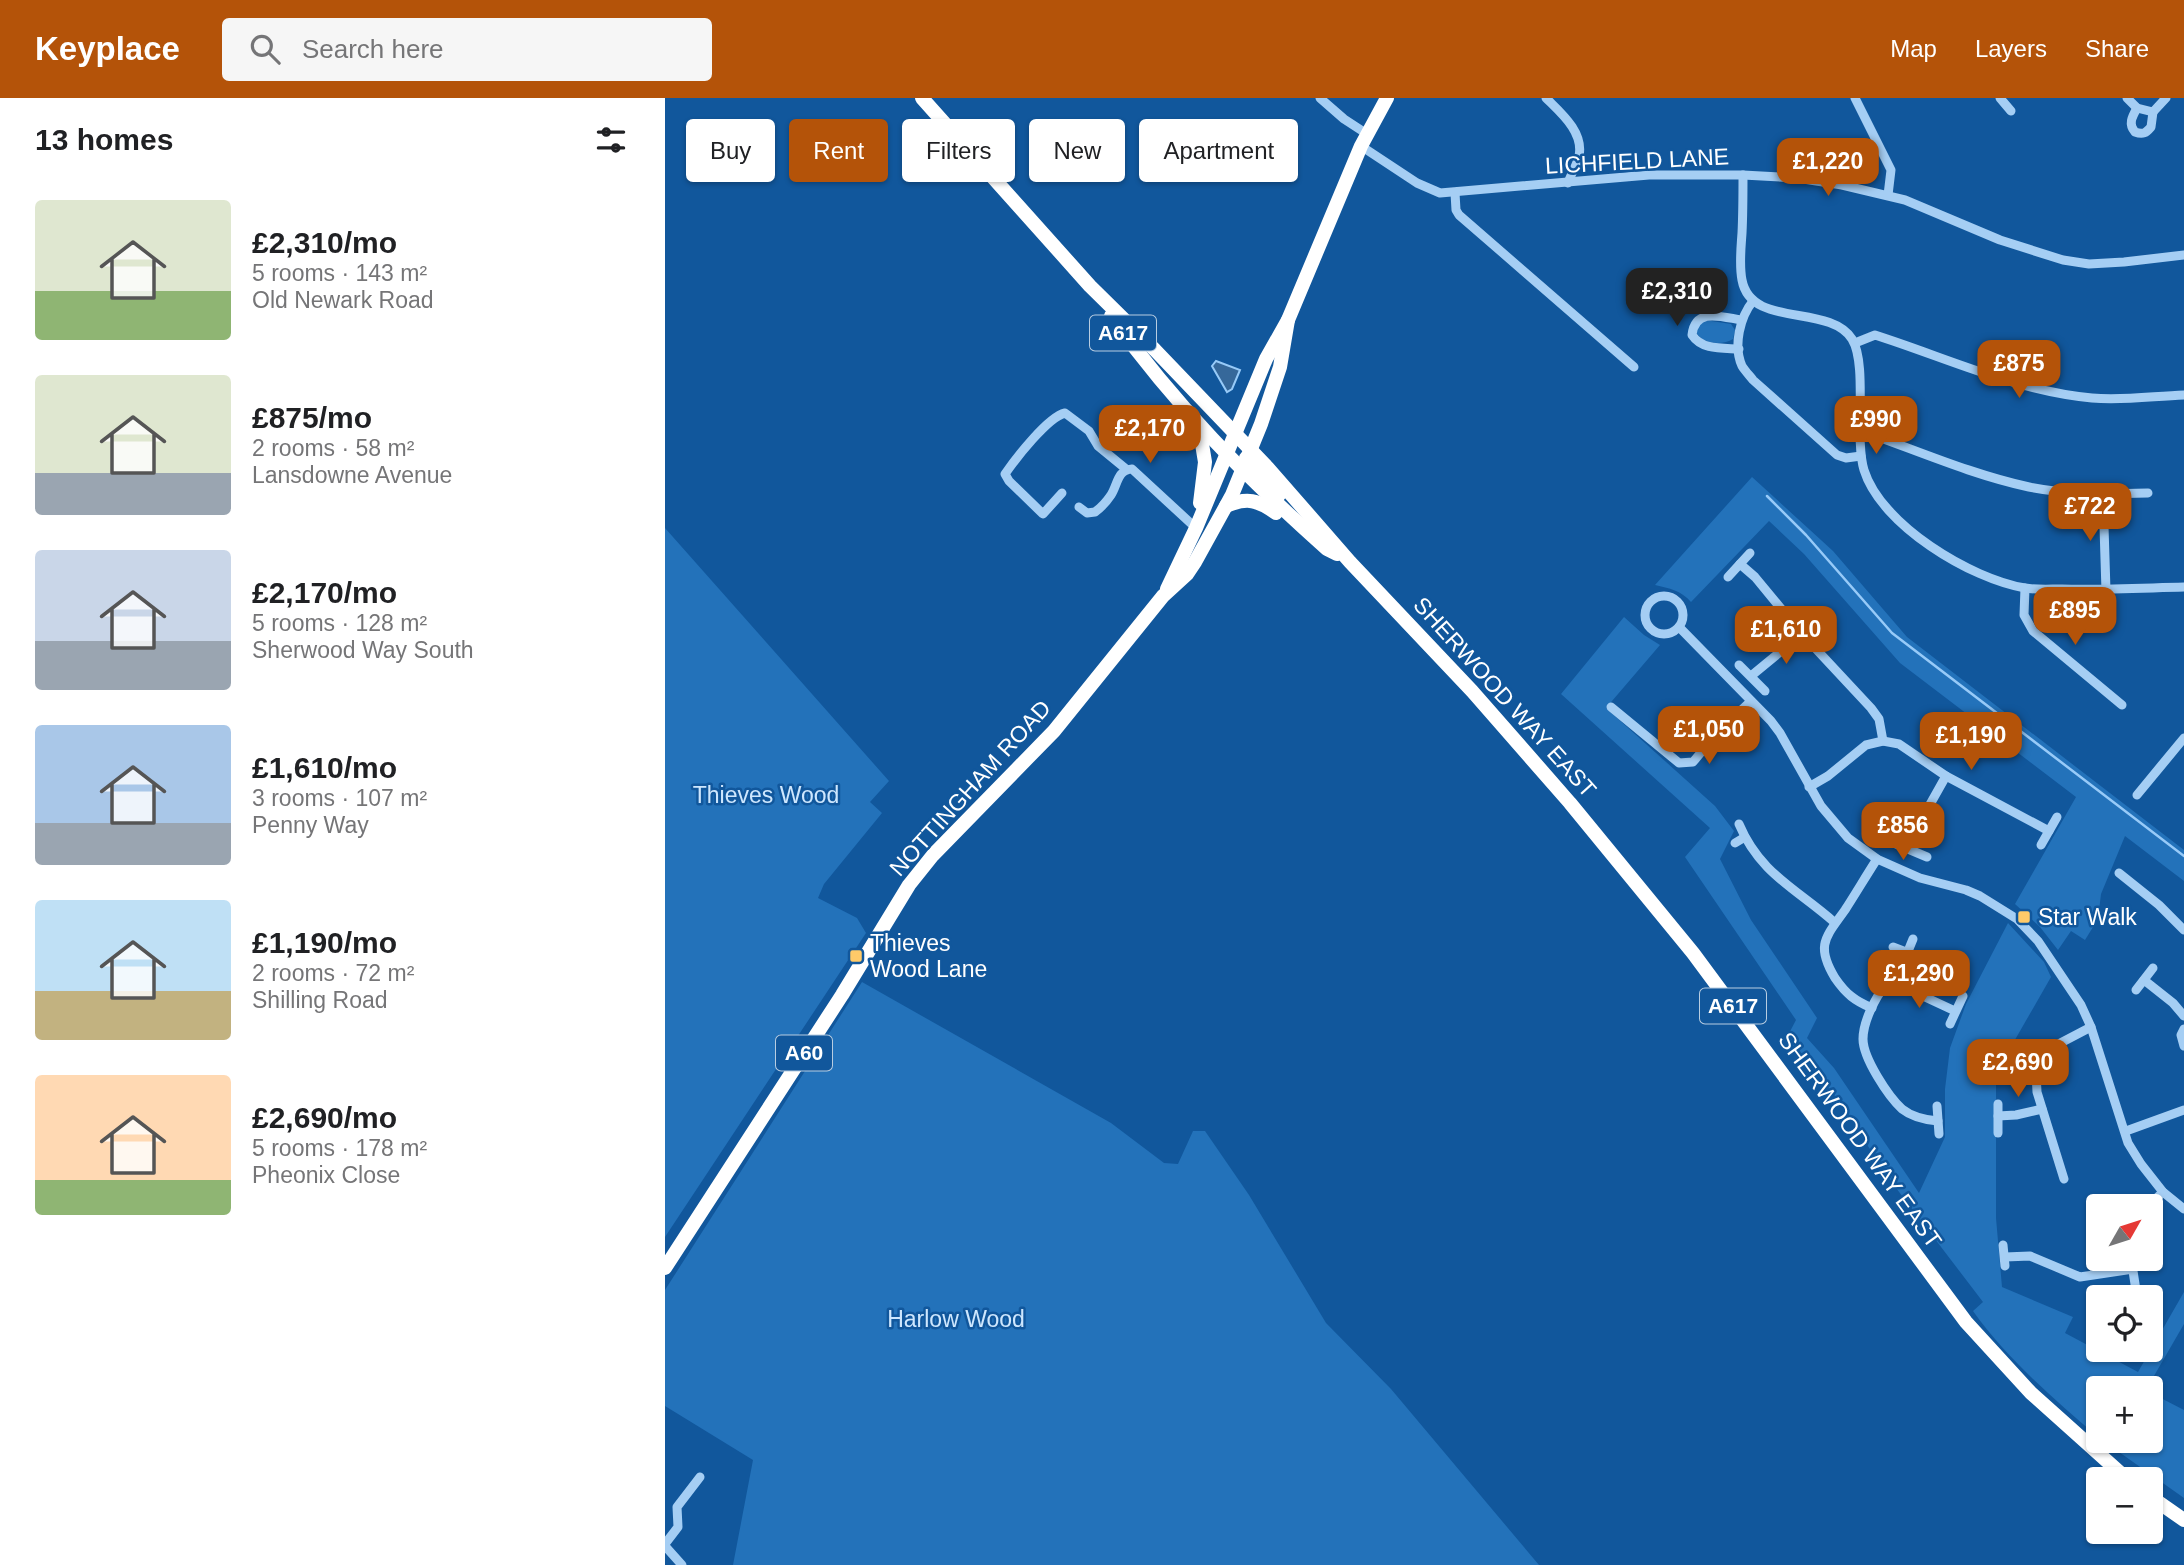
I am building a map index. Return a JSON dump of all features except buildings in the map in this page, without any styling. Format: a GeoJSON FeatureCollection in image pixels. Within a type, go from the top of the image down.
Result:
{"type":"FeatureCollection","features":[{"type":"Feature","properties":{"kind":"highway","name":"A617"},"geometry":{"type":"LineString","coordinates":[[922,98],[1090,286],[1155,350],[1238,452]]}},
{"type":"Feature","properties":{"kind":"highway","name":"NOTTINGHAM ROAD"},"geometry":{"type":"LineString","coordinates":[[665,1268],[842,995],[909,885],[946,841],[1054,731],[1163,596],[1187,574],[1212,535],[1226,506],[1238,452],[1266,359],[1288,320],[1364,140],[1387,98]]}},
{"type":"Feature","properties":{"kind":"highway","name":"A617"},"geometry":{"type":"LineString","coordinates":[[1090,286],[1158,378],[1198,425],[1238,452]]}},
{"type":"Feature","properties":{"kind":"highway","name":"NOTTINGHAM ROAD"},"geometry":{"type":"LineString","coordinates":[[1163,596],[1280,367],[1288,320]]}},
{"type":"Feature","properties":{"kind":"highway"},"geometry":{"type":"LineString","coordinates":[[1196,528],[1205,478],[1198,425]]}},
{"type":"Feature","properties":{"kind":"highway"},"geometry":{"type":"LineString","coordinates":[[1238,452],[1294,510],[1305,529]]}},
{"type":"Feature","properties":{"kind":"highway","name":"SHERWOOD WAY EAST"},"geometry":{"type":"LineString","coordinates":[[1238,452],[1350,562],[1472,691],[1570,803],[1693,953],[1966,1322],[2031,1393],[2114,1467]]}},
{"type":"Feature","properties":{"kind":"highway"},"geometry":{"type":"LineString","coordinates":[[1226,506],[1251,499],[1261,502],[1284,519],[1305,529]]}},
{"type":"Feature","properties":{"kind":"highway","name":"SHERWOOD WAY EAST"},"geometry":{"type":"LineString","coordinates":[[1305,529],[1327,549],[1350,562]]}},
{"type":"Feature","properties":{"kind":"highway"},"geometry":{"type":"LineString","coordinates":[[2163,1505],[2184,1520]]}},
{"type":"Feature","properties":{"kind":"street","name":"LICHFIELD LANE"},"geometry":{"type":"LineString","coordinates":[[1320,98],[1364,140],[1427,189],[1440,193],[1649,175],[1797,178],[1842,185],[1905,200],[2000,240],[2063,260],[2089,264],[2184,255]]}},
{"type":"Feature","properties":{"kind":"street"},"geometry":{"type":"LineString","coordinates":[[1546,98],[1566,118],[1578,138],[1579,155],[1568,183]]}},
{"type":"Feature","properties":{"kind":"street"},"geometry":{"type":"LineString","coordinates":[[1855,98],[1891,170],[1888,195]]}},
{"type":"Feature","properties":{"kind":"street"},"geometry":{"type":"LineString","coordinates":[[2000,98],[2011,111]]}},
{"type":"Feature","properties":{"kind":"street"},"geometry":{"type":"LineString","coordinates":[[2127,98],[2144,111],[2166,98]]}},
{"type":"Feature","properties":{"kind":"street"},"geometry":{"type":"LineString","coordinates":[[1743,175],[1741,280],[1745,293],[1759,306],[1836,324],[1849,335],[1854,343],[1858,363],[1861,456],[1865,472],[1876,493],[1893,514],[1925,544],[1994,579],[2025,588],[2106,591],[2184,587]]}},
{"type":"Feature","properties":{"kind":"street"},"geometry":{"type":"LineString","coordinates":[[1455,193],[1459,215],[1634,367]]}},
{"type":"Feature","properties":{"kind":"street"},"geometry":{"type":"LineString","coordinates":[[1753,301],[1741,320],[1739,349],[1742,366],[1753,380],[1837,455],[1846,458],[1861,456]]}},
{"type":"Feature","properties":{"kind":"street"},"geometry":{"type":"LineString","coordinates":[[1739,349],[1704,346],[1692,335],[1697,320],[1706,315],[1741,320]]}},
{"type":"Feature","properties":{"kind":"street"},"geometry":{"type":"LineString","coordinates":[[1854,343],[1875,335],[1979,373],[2066,395],[2095,399],[2184,395]]}},
{"type":"Feature","properties":{"kind":"street"},"geometry":{"type":"LineString","coordinates":[[1062,494],[1043,514],[1005,474],[1051,420],[1065,413],[1089,431],[1098,446],[1126,469],[1132,469],[1196,528],[1212,535]]}},
{"type":"Feature","properties":{"kind":"street"},"geometry":{"type":"LineString","coordinates":[[1861,434],[1870,434],[1957,467],[2030,487],[2103,494],[2148,493]]}},
{"type":"Feature","properties":{"kind":"street"},"geometry":{"type":"LineString","coordinates":[[1079,507],[1087,513],[1095,512],[1112,494],[1120,475],[1126,469]]}},
{"type":"Feature","properties":{"kind":"street"},"geometry":{"type":"LineString","coordinates":[[2103,494],[2106,591]]}},
{"type":"Feature","properties":{"kind":"street"},"geometry":{"type":"LineString","coordinates":[[1728,577],[1749,553]]}},
{"type":"Feature","properties":{"kind":"street"},"geometry":{"type":"LineString","coordinates":[[1740,564],[1755,577],[1802,634],[1871,708],[1879,719],[1883,741]]}},
{"type":"Feature","properties":{"kind":"street"},"geometry":{"type":"LineString","coordinates":[[2025,588],[2024,615],[2029,625],[2065,658],[2116,694],[2122,705]]}},
{"type":"Feature","properties":{"kind":"street"},"geometry":{"type":"LineString","coordinates":[[1663,596],[1677,601],[1683,614],[1679,627],[1665,634],[1651,629],[1645,616],[1650,602],[1663,596]]}},
{"type":"Feature","properties":{"kind":"street"},"geometry":{"type":"LineString","coordinates":[[1679,627],[1780,733],[1809,787],[1833,822],[1848,838],[1877,859],[1920,878],[1966,890],[1991,902],[2017,919],[2047,953],[2081,1005],[2091,1027],[2128,1143],[2163,1192],[2184,1209]]}},
{"type":"Feature","properties":{"kind":"street"},"geometry":{"type":"LineString","coordinates":[[1751,676],[1802,634]]}},
{"type":"Feature","properties":{"kind":"street"},"geometry":{"type":"LineString","coordinates":[[1739,664],[1765,691]]}},
{"type":"Feature","properties":{"kind":"street"},"geometry":{"type":"LineString","coordinates":[[1611,707],[1679,763],[1693,762],[1717,733],[1751,701]]}},
{"type":"Feature","properties":{"kind":"street"},"geometry":{"type":"LineString","coordinates":[[2137,794],[2184,738]]}},
{"type":"Feature","properties":{"kind":"street"},"geometry":{"type":"LineString","coordinates":[[1809,787],[1865,745],[1883,741],[1903,745],[1946,776],[2049,831]]}},
{"type":"Feature","properties":{"kind":"street"},"geometry":{"type":"LineString","coordinates":[[1906,847],[1946,776]]}},
{"type":"Feature","properties":{"kind":"street"},"geometry":{"type":"LineString","coordinates":[[2041,845],[2057,817]]}},
{"type":"Feature","properties":{"kind":"street"},"geometry":{"type":"LineString","coordinates":[[1739,824],[1757,856],[1781,882],[1834,922]]}},
{"type":"Feature","properties":{"kind":"street"},"geometry":{"type":"LineString","coordinates":[[1735,843],[1745,837]]}},
{"type":"Feature","properties":{"kind":"street"},"geometry":{"type":"LineString","coordinates":[[1889,841],[1927,857]]}},
{"type":"Feature","properties":{"kind":"street"},"geometry":{"type":"LineString","coordinates":[[1872,1008],[1845,993],[1829,967],[1825,942],[1834,922],[1877,859]]}},
{"type":"Feature","properties":{"kind":"street"},"geometry":{"type":"LineString","coordinates":[[2119,873],[2159,905],[2184,930]]}},
{"type":"Feature","properties":{"kind":"street"},"geometry":{"type":"LineString","coordinates":[[2121,890],[2128,881]]}},
{"type":"Feature","properties":{"kind":"street"},"geometry":{"type":"LineString","coordinates":[[1895,983],[1913,939]]}},
{"type":"Feature","properties":{"kind":"street"},"geometry":{"type":"LineString","coordinates":[[1893,947],[1906,952]]}},
{"type":"Feature","properties":{"kind":"street"},"geometry":{"type":"LineString","coordinates":[[2136,990],[2153,968]]}},
{"type":"Feature","properties":{"kind":"street"},"geometry":{"type":"LineString","coordinates":[[2144,980],[2173,1003],[2184,1016]]}},
{"type":"Feature","properties":{"kind":"street"},"geometry":{"type":"LineString","coordinates":[[1938,1121],[1929,1121],[1902,1109],[1867,1058],[1863,1035],[1872,1008],[1886,984],[1895,983],[1955,1011]]}},
{"type":"Feature","properties":{"kind":"street"},"geometry":{"type":"LineString","coordinates":[[1950,1024],[1963,996]]}},
{"type":"Feature","properties":{"kind":"street"},"geometry":{"type":"LineString","coordinates":[[2064,1179],[2035,1082],[2038,1065],[2049,1049],[2091,1027]]}},
{"type":"Feature","properties":{"kind":"street"},"geometry":{"type":"LineString","coordinates":[[2184,1029],[2181,1035],[2184,1046]]}},
{"type":"Feature","properties":{"kind":"street"},"geometry":{"type":"LineString","coordinates":[[1998,1104],[1999,1133]]}},
{"type":"Feature","properties":{"kind":"street"},"geometry":{"type":"LineString","coordinates":[[1937,1106],[1939,1134]]}},
{"type":"Feature","properties":{"kind":"street"},"geometry":{"type":"LineString","coordinates":[[1998,1116],[2042,1109]]}},
{"type":"Feature","properties":{"kind":"street"},"geometry":{"type":"LineString","coordinates":[[2126,1130],[2184,1110]]}},
{"type":"Feature","properties":{"kind":"street"},"geometry":{"type":"LineString","coordinates":[[2003,1245],[2005,1261],[2030,1256],[2080,1277],[2120,1271]]}},
{"type":"Feature","properties":{"kind":"street"},"geometry":{"type":"LineString","coordinates":[[682,1565],[665,1545],[678,1527],[677,1507],[700,1477]]}},
{"type":"Feature","properties":{"kind":"green space"},"geometry":{"type":"Polygon","coordinates":[[[1705,320],[1731,324],[1735,330],[1733,339],[1718,343],[1703,339],[1696,332],[1705,320]]]}},
{"type":"Feature","properties":{"kind":"green space"},"geometry":{"type":"Polygon","coordinates":[[[1752,477],[1833,551],[1907,637],[2184,850],[2184,881],[2125,836],[2101,894],[2098,919],[2085,940],[2071,931],[2058,950],[2040,927],[2015,904],[2076,797],[1900,663],[1804,554],[1769,521],[1691,602],[1679,593],[1655,585],[1752,477]]]}},
{"type":"Feature","properties":{"kind":"green space","name":"Thieves Wood"},"geometry":{"type":"Polygon","coordinates":[[[665,528],[889,781],[870,802],[882,813],[824,884],[818,898],[857,918],[866,933],[665,1237],[665,528]]]}},
{"type":"Feature","properties":{"kind":"green space"},"geometry":{"type":"Polygon","coordinates":[[[1624,617],[1660,645],[1606,708],[1715,806],[1734,831],[1720,859],[1751,920],[1817,1018],[1807,1038],[1834,1068],[1919,1193],[1945,1137],[1945,1089],[1950,1048],[1966,1004],[2008,923],[2044,962],[2051,977],[2012,1045],[1996,1085],[1996,1218],[2002,1287],[2073,1317],[2065,1333],[2086,1344],[2086,1362],[2119,1362],[2138,1372],[2144,1362],[2162,1362],[2154,1376],[2086,1376],[2086,1426],[2032,1378],[1986,1329],[1973,1311],[1983,1302],[1893,1184],[1835,1096],[1786,1039],[1796,1020],[1685,857],[1710,828],[1561,694],[1624,617]]]}},
{"type":"Feature","properties":{"kind":"green space","name":"Harlow Wood"},"geometry":{"type":"Polygon","coordinates":[[[862,982],[1111,1123],[1164,1163],[1178,1164],[1193,1131],[1205,1131],[1249,1195],[1326,1323],[1391,1389],[1539,1565],[733,1565],[753,1460],[665,1406],[665,1290],[862,982]]]}},
{"type":"Feature","properties":{"kind":"green space"},"geometry":{"type":"Polygon","coordinates":[[[2184,1292],[2184,1324],[2163,1360],[2163,1329],[2184,1292]]]}},
{"type":"Feature","properties":{"kind":"green space"},"geometry":{"type":"Polygon","coordinates":[[[2163,1399],[2184,1410],[2184,1498],[2163,1483],[2163,1467],[2140,1467],[2120,1453],[2163,1453],[2163,1399]]]}},
{"type":"Feature","properties":{"kind":"shaded area"},"geometry":{"type":"Polygon","coordinates":[[[1216,361],[1240,370],[1232,389],[1227,392],[1212,366],[1216,361]]]}},
{"type":"Feature","properties":{"kind":"waterway"},"geometry":{"type":"LineString","coordinates":[[1767,496],[1806,535],[1892,633],[2184,856]]}},
{"type":"Feature","properties":{"kind":"place","name":"Star Walk"},"geometry":{"type":"Point","coordinates":[2024,917]}},
{"type":"Feature","properties":{"kind":"place","name":"Thieves Wood Lane"},"geometry":{"type":"Point","coordinates":[856,956]}}]}
